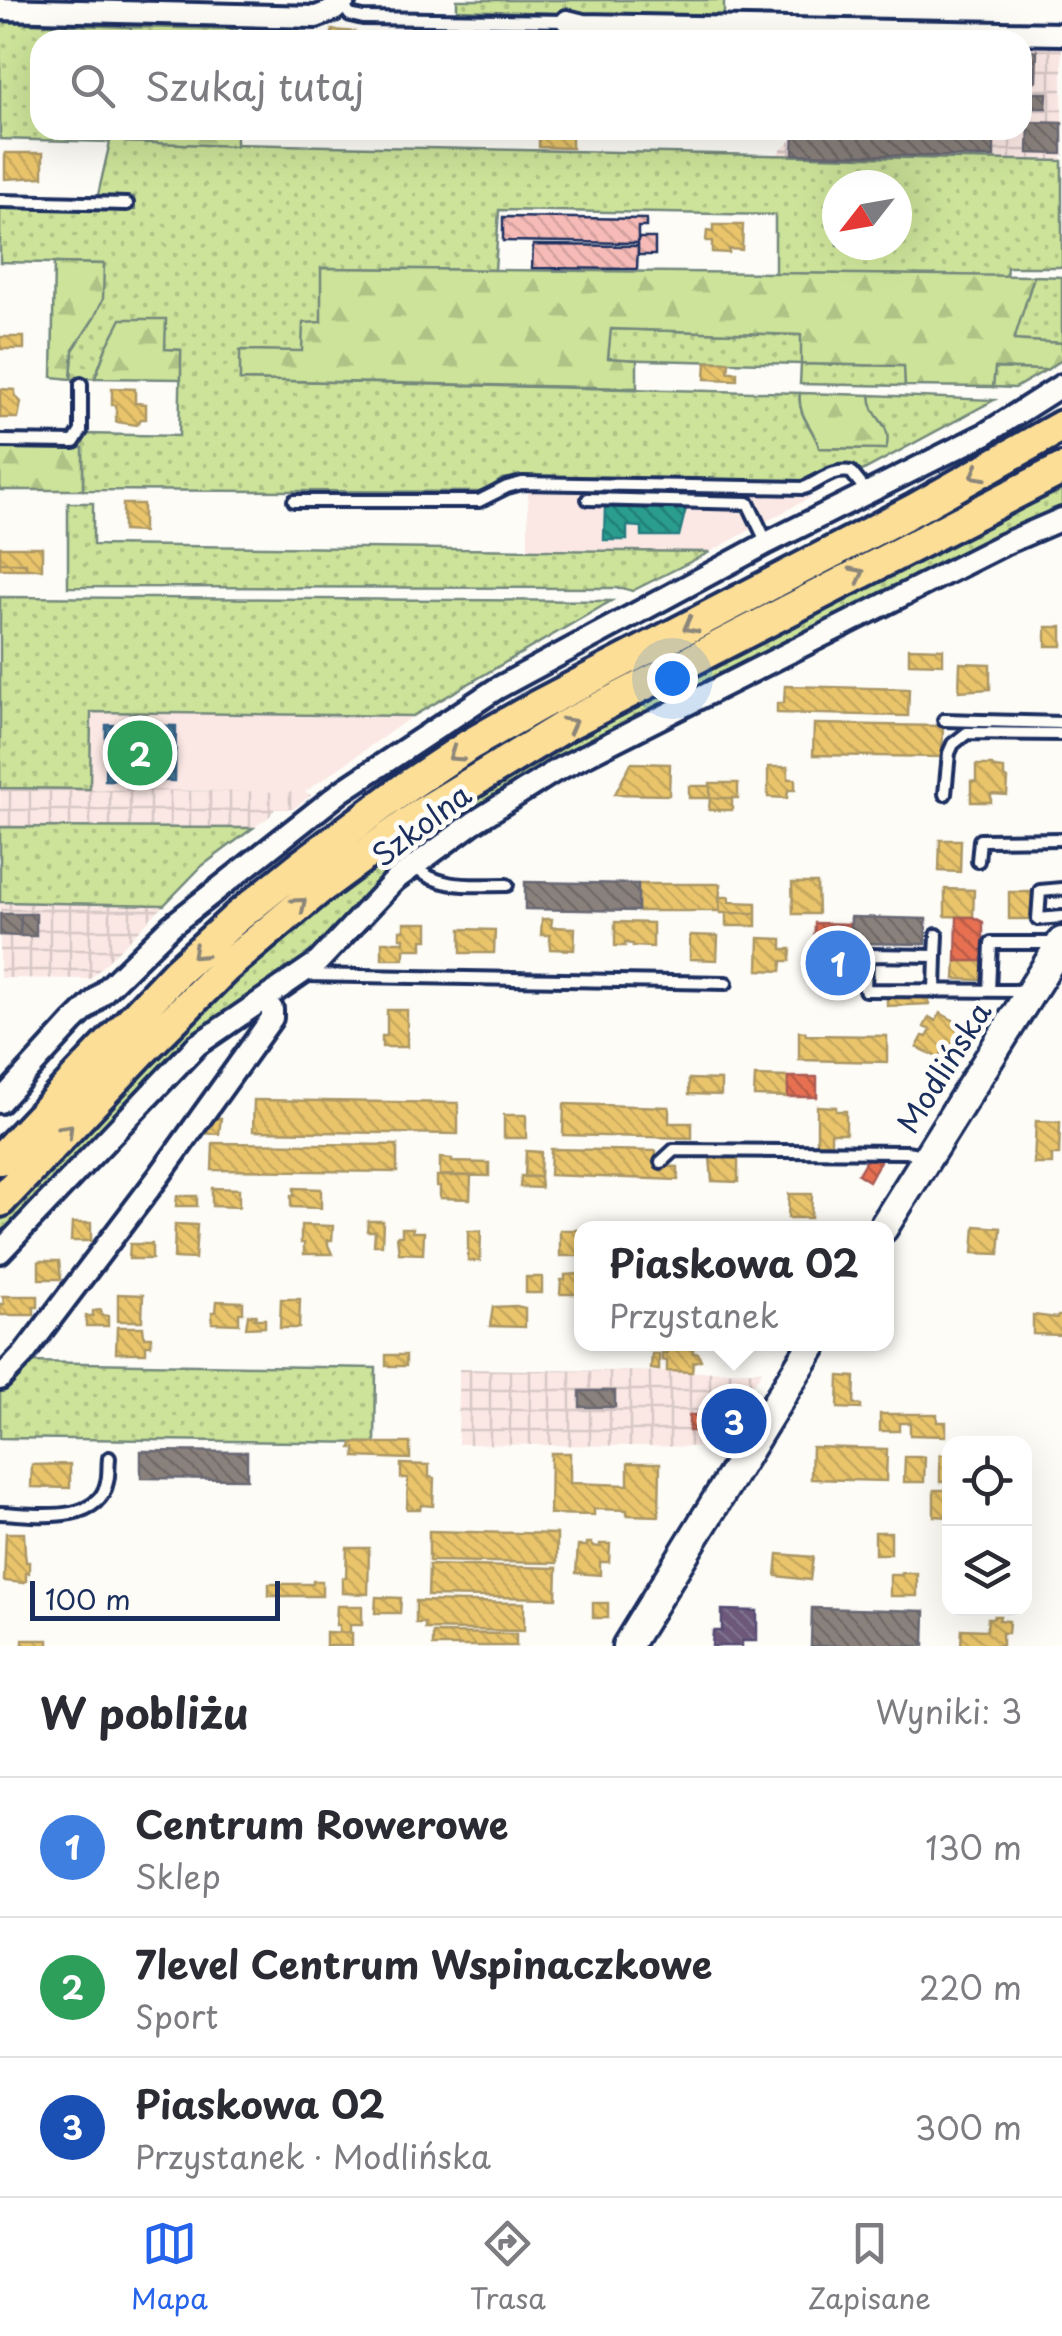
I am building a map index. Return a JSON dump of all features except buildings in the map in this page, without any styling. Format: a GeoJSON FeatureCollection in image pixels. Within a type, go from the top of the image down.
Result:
{"type":"FeatureCollection","features":[{"type":"Feature","properties":{"kind":"main road"},"geometry":{"type":"LineString","coordinates":[[0,1158],[177,972],[236,918],[406,787],[539,705],[915,508],[1062,426]]}},
{"type":"Feature","properties":{"kind":"main road"},"geometry":{"type":"LineString","coordinates":[[0,1201],[226,967],[319,889],[422,813],[566,726],[1062,470]]}},
{"type":"Feature","properties":{"kind":"main road","name":"Modlińska"},"geometry":{"type":"LineString","coordinates":[[887,1221],[1062,942]]}},
{"type":"Feature","properties":{"kind":"main road"},"geometry":{"type":"LineString","coordinates":[[627,1646],[808,1351]]}},
{"type":"Feature","properties":{"kind":"street"},"geometry":{"type":"LineString","coordinates":[[0,9],[316,17],[343,2]]}},
{"type":"Feature","properties":{"kind":"street"},"geometry":{"type":"LineString","coordinates":[[567,21],[583,25],[849,30]]}},
{"type":"Feature","properties":{"kind":"street"},"geometry":{"type":"LineString","coordinates":[[1032,33],[1062,34]]}},
{"type":"Feature","properties":{"kind":"street"},"geometry":{"type":"LineString","coordinates":[[0,1102],[72,1022],[170,926],[342,791],[496,690],[767,542],[985,434],[1062,385]]}},
{"type":"Feature","properties":{"kind":"street","name":"Szkolna"},"geometry":{"type":"LineString","coordinates":[[0,1252],[197,1046],[318,962],[396,880],[473,823],[555,771],[1004,544],[1062,519]]}},
{"type":"Feature","properties":{"kind":"street"},"geometry":{"type":"LineString","coordinates":[[0,1379],[24,1354],[159,1176],[272,1018],[272,1009],[263,1000]]}},
{"type":"Feature","properties":{"kind":"lane"},"geometry":{"type":"LineString","coordinates":[[343,2],[350,14],[363,18],[567,21]]}},
{"type":"Feature","properties":{"kind":"lane"},"geometry":{"type":"LineString","coordinates":[[0,200],[127,204]]}},
{"type":"Feature","properties":{"kind":"lane"},"geometry":{"type":"LineString","coordinates":[[0,441],[74,442],[81,431],[82,384]]}},
{"type":"Feature","properties":{"kind":"lane"},"geometry":{"type":"LineString","coordinates":[[294,502],[479,500],[506,486],[522,483],[804,488],[842,470],[851,472],[867,492]]}},
{"type":"Feature","properties":{"kind":"lane"},"geometry":{"type":"LineString","coordinates":[[588,499],[748,503],[767,542]]}},
{"type":"Feature","properties":{"kind":"lane"},"geometry":{"type":"LineString","coordinates":[[944,720],[1062,723]]}},
{"type":"Feature","properties":{"kind":"lane"},"geometry":{"type":"LineString","coordinates":[[945,794],[949,753],[953,744],[967,734],[1062,734]]}},
{"type":"Feature","properties":{"kind":"lane"},"geometry":{"type":"LineString","coordinates":[[978,861],[980,840],[1062,839]]}},
{"type":"Feature","properties":{"kind":"lane"},"geometry":{"type":"LineString","coordinates":[[413,866],[424,876],[444,884],[507,885]]}},
{"type":"Feature","properties":{"kind":"lane"},"geometry":{"type":"LineString","coordinates":[[1062,890],[1040,891],[1038,918],[1062,917]]}},
{"type":"Feature","properties":{"kind":"lane"},"geometry":{"type":"LineString","coordinates":[[935,991],[936,935]]}},
{"type":"Feature","properties":{"kind":"lane"},"geometry":{"type":"LineString","coordinates":[[989,991],[992,942],[1062,942]]}},
{"type":"Feature","properties":{"kind":"lane"},"geometry":{"type":"LineString","coordinates":[[936,956],[866,955],[865,990],[1032,991]]}},
{"type":"Feature","properties":{"kind":"lane"},"geometry":{"type":"LineString","coordinates":[[299,975],[726,983]]}},
{"type":"Feature","properties":{"kind":"lane"},"geometry":{"type":"LineString","coordinates":[[661,1162],[674,1150],[906,1152],[928,1156]]}},
{"type":"Feature","properties":{"kind":"lane"},"geometry":{"type":"LineString","coordinates":[[0,1513],[80,1513],[98,1501],[107,1485],[109,1458]]}},
{"type":"Feature","properties":{"kind":"shaded area"},"geometry":{"type":"Polygon","coordinates":[[[1032,44],[1062,44],[1062,161],[775,156],[792,140],[1032,140],[1032,44]]]}},
{"type":"Feature","properties":{"kind":"shaded area"},"geometry":{"type":"Polygon","coordinates":[[[528,492],[811,497],[710,552],[528,550],[528,492]]]}},
{"type":"Feature","properties":{"kind":"shaded area"},"geometry":{"type":"Polygon","coordinates":[[[91,712],[413,716],[305,792],[90,789],[91,712]]]}},
{"type":"Feature","properties":{"kind":"shaded area"},"geometry":{"type":"Polygon","coordinates":[[[0,788],[311,795],[293,809],[275,809],[253,828],[0,827],[0,788]]]}},
{"type":"Feature","properties":{"kind":"shaded area"},"geometry":{"type":"Polygon","coordinates":[[[0,902],[164,905],[90,979],[0,978],[0,902]]]}},
{"type":"Feature","properties":{"kind":"shaded area"},"geometry":{"type":"Polygon","coordinates":[[[459,1369],[762,1371],[716,1447],[458,1444],[459,1369]]]}},
{"type":"Feature","properties":{"kind":"green space"},"geometry":{"type":"Polygon","coordinates":[[[457,0],[724,0],[724,18],[457,10],[457,0]]]}},
{"type":"Feature","properties":{"kind":"green space"},"geometry":{"type":"Polygon","coordinates":[[[0,22],[131,27],[30,30],[30,140],[0,139],[0,22]]]}},
{"type":"Feature","properties":{"kind":"green space"},"geometry":{"type":"Polygon","coordinates":[[[131,27],[237,29],[237,30],[131,30],[131,27]]]}},
{"type":"Feature","properties":{"kind":"green space"},"geometry":{"type":"Polygon","coordinates":[[[37,140],[1062,161],[1062,267],[1007,267],[1006,277],[775,273],[775,215],[499,210],[495,270],[322,268],[321,323],[302,352],[241,350],[240,380],[800,393],[803,415],[820,448],[886,449],[884,425],[872,411],[870,395],[994,400],[862,471],[839,464],[809,481],[510,478],[484,492],[83,490],[83,449],[79,448],[86,434],[179,436],[181,350],[106,348],[95,378],[71,379],[73,350],[94,318],[103,264],[0,262],[0,207],[135,210],[134,197],[98,195],[110,142],[37,140]]]}},
{"type":"Feature","properties":{"kind":"green space"},"geometry":{"type":"Polygon","coordinates":[[[236,140],[236,146],[127,142],[236,140]]]}},
{"type":"Feature","properties":{"kind":"green space"},"geometry":{"type":"Polygon","coordinates":[[[54,263],[104,264],[103,299],[73,350],[71,379],[52,377],[54,263]]]}},
{"type":"Feature","properties":{"kind":"green space"},"geometry":{"type":"Polygon","coordinates":[[[321,268],[1034,276],[1014,340],[1062,343],[1062,360],[1046,370],[995,368],[993,387],[905,386],[904,366],[801,364],[801,335],[611,329],[608,358],[637,360],[637,388],[240,380],[240,350],[302,351],[303,323],[321,322],[321,268]]]}},
{"type":"Feature","properties":{"kind":"green space"},"geometry":{"type":"Polygon","coordinates":[[[1034,276],[1062,277],[1062,343],[1013,341],[1034,276]]]}},
{"type":"Feature","properties":{"kind":"green space"},"geometry":{"type":"Polygon","coordinates":[[[121,319],[166,319],[165,349],[181,350],[181,379],[95,378],[121,319]]]}},
{"type":"Feature","properties":{"kind":"green space"},"geometry":{"type":"Polygon","coordinates":[[[610,329],[801,335],[802,364],[905,366],[905,386],[800,384],[801,364],[608,359],[610,329]]]}},
{"type":"Feature","properties":{"kind":"green space"},"geometry":{"type":"Polygon","coordinates":[[[994,368],[1046,370],[1015,388],[993,387],[994,368]]]}},
{"type":"Feature","properties":{"kind":"green space"},"geometry":{"type":"Polygon","coordinates":[[[800,393],[870,395],[887,433],[886,449],[819,448],[803,415],[800,393]]]}},
{"type":"Feature","properties":{"kind":"green space"},"geometry":{"type":"Polygon","coordinates":[[[3,446],[83,448],[83,490],[0,490],[3,446]]]}},
{"type":"Feature","properties":{"kind":"green space"},"geometry":{"type":"Polygon","coordinates":[[[1062,490],[1062,510],[555,766],[328,939],[265,992],[0,1242],[0,1220],[180,1027],[359,872],[547,748],[905,565],[1062,490]]]}},
{"type":"Feature","properties":{"kind":"green space"},"geometry":{"type":"Polygon","coordinates":[[[68,503],[93,503],[93,545],[710,552],[632,591],[68,587],[68,503]]]}},
{"type":"Feature","properties":{"kind":"green space"},"geometry":{"type":"Polygon","coordinates":[[[0,597],[611,601],[413,716],[91,712],[90,789],[0,788],[0,597]]]}},
{"type":"Feature","properties":{"kind":"green space"},"geometry":{"type":"Polygon","coordinates":[[[0,827],[253,828],[202,866],[164,905],[0,902],[0,827]]]}},
{"type":"Feature","properties":{"kind":"green space"},"geometry":{"type":"Polygon","coordinates":[[[26,1362],[376,1368],[375,1443],[0,1438],[0,1389],[26,1362]]]}},
{"type":"Feature","properties":{"kind":"place","name":"7level Centrum Wspinaczkowe"},"geometry":{"type":"Point","coordinates":[140,753]}},
{"type":"Feature","properties":{"kind":"place","name":"Centrum Rowerowe"},"geometry":{"type":"Point","coordinates":[838,963]}},
{"type":"Feature","properties":{"kind":"place","name":"Piaskowa 02"},"geometry":{"type":"Point","coordinates":[734,1421]}}]}
